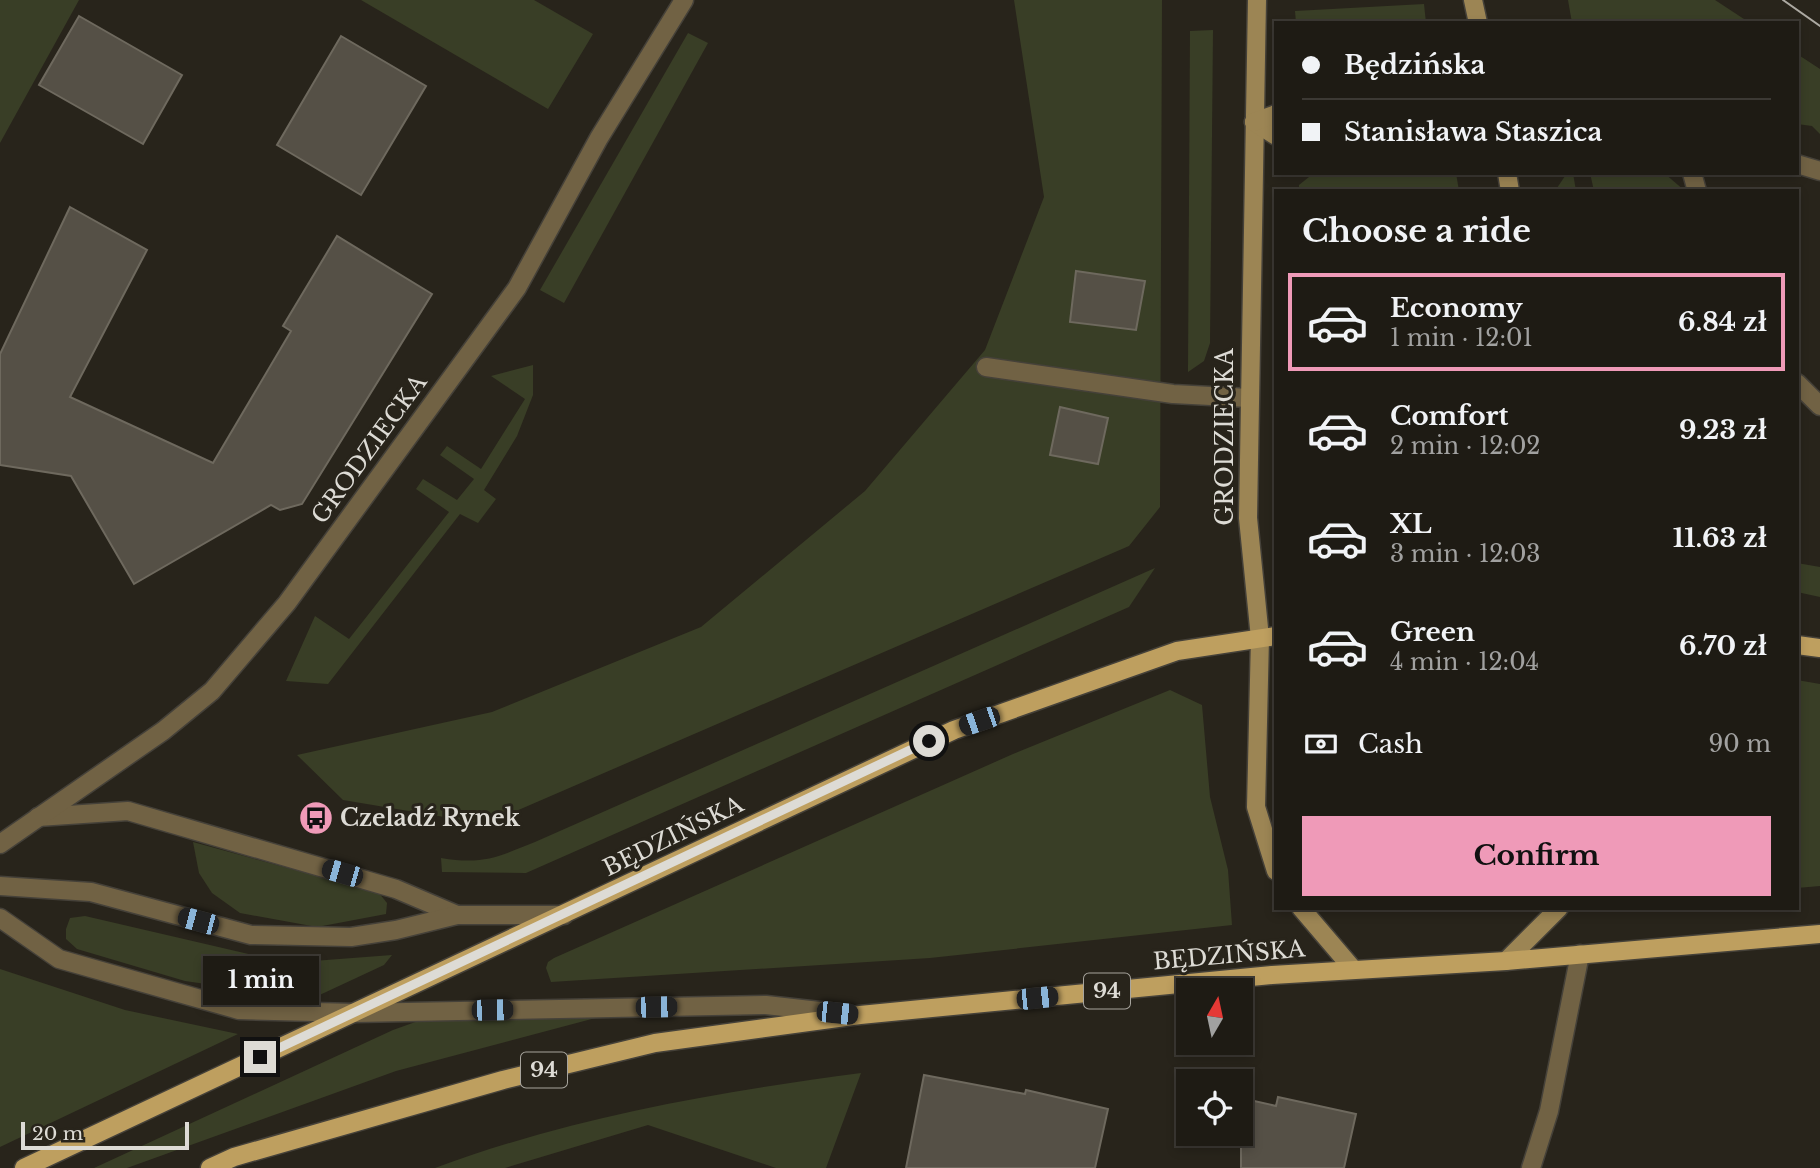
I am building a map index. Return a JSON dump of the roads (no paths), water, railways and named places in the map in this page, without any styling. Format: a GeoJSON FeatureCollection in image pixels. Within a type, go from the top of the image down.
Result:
{"type":"FeatureCollection","features":[{"type":"Feature","properties":{"kind":"main road","name":"BĘDZIŃSKA"},"geometry":{"type":"LineString","coordinates":[[355,1013],[954,730],[1177,651],[1268,637]]}},
{"type":"Feature","properties":{"kind":"main road"},"geometry":{"type":"LineString","coordinates":[[1799,645],[1820,648]]}},
{"type":"Feature","properties":{"kind":"main road","name":"94"},"geometry":{"type":"LineString","coordinates":[[1353,969],[1506,961],[1820,934]]}},
{"type":"Feature","properties":{"kind":"main road","name":"BĘDZIŃSKA"},"geometry":{"type":"LineString","coordinates":[[860,1015],[1353,969]]}},
{"type":"Feature","properties":{"kind":"main road"},"geometry":{"type":"LineString","coordinates":[[24,1168],[355,1013]]}},
{"type":"Feature","properties":{"kind":"main road","name":"94"},"geometry":{"type":"LineString","coordinates":[[210,1168],[503,1080],[655,1043],[860,1015]]}},
{"type":"Feature","properties":{"kind":"street","name":"GRODZIECKA"},"geometry":{"type":"LineString","coordinates":[[0,844],[163,731],[212,691],[287,603],[517,288],[599,138],[684,0]]}},
{"type":"Feature","properties":{"kind":"street","name":"GRODZIECKA"},"geometry":{"type":"LineString","coordinates":[[1257,0],[1248,518],[1268,637],[1256,807],[1274,865]]}},
{"type":"Feature","properties":{"kind":"street"},"geometry":{"type":"LineString","coordinates":[[1473,0],[1478,21]]}},
{"type":"Feature","properties":{"kind":"street"},"geometry":{"type":"LineString","coordinates":[[1254,122],[1274,115]]}},
{"type":"Feature","properties":{"kind":"street"},"geometry":{"type":"LineString","coordinates":[[1254,122],[1274,135]]}},
{"type":"Feature","properties":{"kind":"street"},"geometry":{"type":"LineString","coordinates":[[1799,165],[1820,171]]}},
{"type":"Feature","properties":{"kind":"street"},"geometry":{"type":"LineString","coordinates":[[986,368],[1173,394],[1249,398]]}},
{"type":"Feature","properties":{"kind":"street"},"geometry":{"type":"LineString","coordinates":[[1799,385],[1820,406]]}},
{"type":"Feature","properties":{"kind":"street"},"geometry":{"type":"LineString","coordinates":[[38,817],[128,811],[396,889],[457,915]]}},
{"type":"Feature","properties":{"kind":"street","name":"BĘDZIŃSKA"},"geometry":{"type":"LineString","coordinates":[[0,886],[91,892],[251,936],[351,937],[396,930],[457,915],[564,915]]}},
{"type":"Feature","properties":{"kind":"street"},"geometry":{"type":"LineString","coordinates":[[1303,910],[1353,969]]}},
{"type":"Feature","properties":{"kind":"street"},"geometry":{"type":"LineString","coordinates":[[1506,961],[1557,910]]}},
{"type":"Feature","properties":{"kind":"street","name":"BĘDZIŃSKA"},"geometry":{"type":"LineString","coordinates":[[0,919],[59,959],[239,1010],[355,1013],[766,1005],[860,1015]]}},
{"type":"Feature","properties":{"kind":"street"},"geometry":{"type":"LineString","coordinates":[[1531,1168],[1549,1111],[1580,954]]}},
{"type":"Feature","properties":{"kind":"tram line"},"geometry":{"type":"LineString","coordinates":[[1783,0],[1820,26]]}},
{"type":"Feature","properties":{"kind":"place","name":"Czeladź Rynek"},"geometry":{"type":"Point","coordinates":[316,818]}}]}
